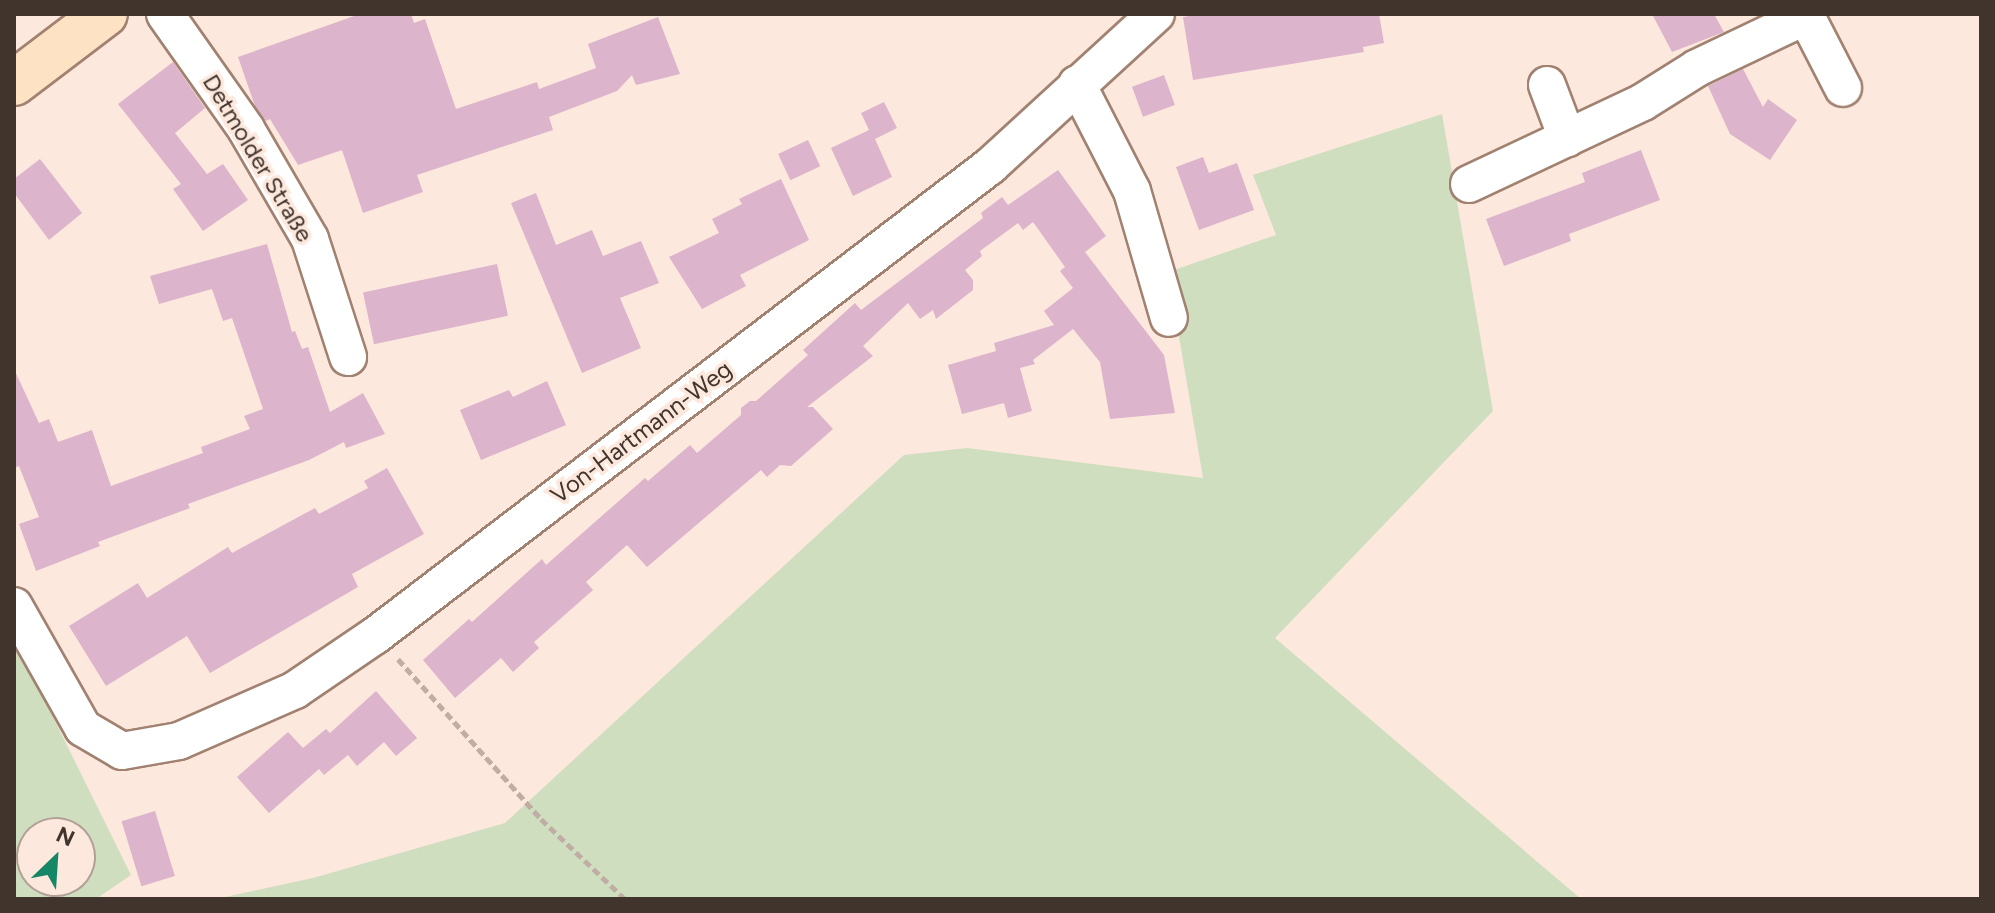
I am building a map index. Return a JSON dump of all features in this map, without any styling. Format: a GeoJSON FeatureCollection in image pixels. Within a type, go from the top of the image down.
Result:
{"type":"FeatureCollection","features":[{"type":"Feature","properties":{"kind":"street"},"geometry":{"type":"LineString","coordinates":[[14,83],[105,14]]}},
{"type":"Feature","properties":{"kind":"street","name":"Detmolder Straße"},"geometry":{"type":"LineString","coordinates":[[165,14],[246,129],[310,239],[348,357]]}},
{"type":"Feature","properties":{"kind":"street","name":"Von-Hartmann-Weg"},"geometry":{"type":"LineString","coordinates":[[14,606],[83,728],[122,751],[179,741],[295,690],[376,635],[990,166],[1156,14]]}},
{"type":"Feature","properties":{"kind":"street"},"geometry":{"type":"LineString","coordinates":[[1469,184],[1643,102],[1697,68],[1805,15],[1843,88]]}},
{"type":"Feature","properties":{"kind":"street"},"geometry":{"type":"LineString","coordinates":[[1077,84],[1132,191],[1169,318]]}},
{"type":"Feature","properties":{"kind":"street"},"geometry":{"type":"LineString","coordinates":[[1547,85],[1567,138]]}},
{"type":"Feature","properties":{"kind":"path"},"geometry":{"type":"LineString","coordinates":[[376,635],[541,819],[625,899]]}},
{"type":"Feature","properties":{"kind":"green space"},"geometry":{"type":"Polygon","coordinates":[[[1442,114],[1493,411],[1275,638],[1581,899],[216,899],[313,878],[505,823],[904,455],[967,448],[1203,478],[1168,272],[1276,235],[1253,175],[1442,114]]]}},
{"type":"Feature","properties":{"kind":"green space"},"geometry":{"type":"Polygon","coordinates":[[[14,638],[131,875],[96,899],[14,899],[14,638]]]}},
{"type":"Feature","properties":{"kind":"building"},"geometry":{"type":"Polygon","coordinates":[[[360,14],[411,14],[414,23],[425,19],[456,109],[537,82],[539,89],[596,68],[588,44],[658,17],[680,74],[636,85],[632,75],[617,91],[549,117],[553,130],[417,175],[423,192],[363,213],[342,150],[298,165],[270,119],[266,121],[255,106],[238,57],[360,14]]]}},
{"type":"Feature","properties":{"kind":"building"},"geometry":{"type":"Polygon","coordinates":[[[1202,14],[1379,14],[1384,43],[1363,47],[1364,52],[1193,80],[1183,17],[1202,14]]]}},
{"type":"Feature","properties":{"kind":"building"},"geometry":{"type":"Polygon","coordinates":[[[1652,14],[1714,14],[1724,32],[1672,52],[1652,14]]]}},
{"type":"Feature","properties":{"kind":"building"},"geometry":{"type":"Polygon","coordinates":[[[173,62],[205,108],[175,133],[207,174],[223,164],[248,200],[203,231],[173,189],[181,184],[118,104],[173,62]]]}},
{"type":"Feature","properties":{"kind":"building"},"geometry":{"type":"Polygon","coordinates":[[[1743,69],[1763,107],[1768,99],[1797,120],[1770,160],[1730,134],[1708,86],[1743,69]]]}},
{"type":"Feature","properties":{"kind":"building"},"geometry":{"type":"Polygon","coordinates":[[[1164,75],[1175,105],[1143,117],[1132,87],[1164,75]]]}},
{"type":"Feature","properties":{"kind":"building"},"geometry":{"type":"Polygon","coordinates":[[[884,102],[897,128],[875,139],[892,177],[853,196],[831,148],[869,130],[861,113],[884,102]]]}},
{"type":"Feature","properties":{"kind":"building"},"geometry":{"type":"Polygon","coordinates":[[[808,140],[820,166],[790,180],[778,154],[808,140]]]}},
{"type":"Feature","properties":{"kind":"building"},"geometry":{"type":"Polygon","coordinates":[[[1641,150],[1660,200],[1569,234],[1571,241],[1504,266],[1486,219],[1585,182],[1582,173],[1641,150]]]}},
{"type":"Feature","properties":{"kind":"building"},"geometry":{"type":"Polygon","coordinates":[[[1203,157],[1209,173],[1237,163],[1254,210],[1199,230],[1176,167],[1203,157]]]}},
{"type":"Feature","properties":{"kind":"building"},"geometry":{"type":"Polygon","coordinates":[[[40,159],[82,213],[49,240],[14,193],[14,179],[40,159]]]}},
{"type":"Feature","properties":{"kind":"building"},"geometry":{"type":"Polygon","coordinates":[[[1058,170],[1106,236],[1085,252],[1164,355],[1175,413],[1110,419],[1100,362],[1073,329],[1033,360],[1035,364],[1020,368],[1032,411],[1008,418],[1004,403],[962,414],[948,365],[996,351],[994,343],[1054,325],[1044,311],[1073,288],[1060,271],[1065,267],[1033,222],[1023,230],[1018,223],[980,251],[982,256],[965,270],[973,280],[973,290],[936,319],[933,310],[920,319],[908,303],[863,346],[873,356],[807,407],[813,407],[833,429],[791,466],[780,465],[767,477],[761,470],[647,567],[627,545],[586,582],[593,590],[534,642],[539,648],[513,672],[501,658],[455,698],[423,660],[469,619],[472,622],[542,559],[546,565],[645,478],[648,481],[690,445],[697,453],[741,415],[741,408],[750,401],[756,401],[808,355],[803,350],[855,303],[861,310],[983,218],[981,213],[1002,197],[1008,205],[1058,170]]]}},
{"type":"Feature","properties":{"kind":"building"},"geometry":{"type":"Polygon","coordinates":[[[781,179],[809,240],[740,275],[746,286],[702,309],[669,257],[719,233],[712,219],[742,204],[739,199],[781,179]]]}},
{"type":"Feature","properties":{"kind":"building"},"geometry":{"type":"Polygon","coordinates":[[[536,193],[556,245],[592,230],[603,256],[641,241],[659,283],[620,298],[641,348],[582,373],[511,203],[536,193]]]}},
{"type":"Feature","properties":{"kind":"building"},"geometry":{"type":"Polygon","coordinates":[[[267,244],[292,332],[295,331],[302,349],[308,347],[330,412],[363,393],[385,434],[346,448],[344,442],[309,460],[188,504],[190,508],[98,542],[100,546],[36,571],[19,524],[39,517],[19,466],[14,468],[14,369],[39,423],[49,419],[58,442],[92,430],[111,486],[203,453],[201,447],[250,429],[244,416],[263,409],[232,318],[223,321],[212,289],[159,304],[150,276],[267,244]]]}},
{"type":"Feature","properties":{"kind":"building"},"geometry":{"type":"Polygon","coordinates":[[[497,264],[508,316],[374,344],[363,292],[497,264]]]}},
{"type":"Feature","properties":{"kind":"building"},"geometry":{"type":"Polygon","coordinates":[[[547,381],[566,425],[481,460],[460,410],[509,390],[513,397],[547,381]]]}},
{"type":"Feature","properties":{"kind":"building"},"geometry":{"type":"Polygon","coordinates":[[[387,468],[424,534],[352,574],[358,587],[210,673],[187,636],[106,686],[69,626],[138,583],[147,598],[228,547],[232,553],[315,508],[319,514],[368,488],[364,481],[387,468]]]}},
{"type":"Feature","properties":{"kind":"building"},"geometry":{"type":"Polygon","coordinates":[[[376,691],[417,738],[396,756],[384,742],[357,766],[348,755],[324,775],[319,769],[269,813],[237,777],[288,732],[303,748],[326,729],[330,733],[376,691]]]}},
{"type":"Feature","properties":{"kind":"building"},"geometry":{"type":"Polygon","coordinates":[[[155,811],[175,876],[141,886],[122,821],[155,811]]]}}]}
